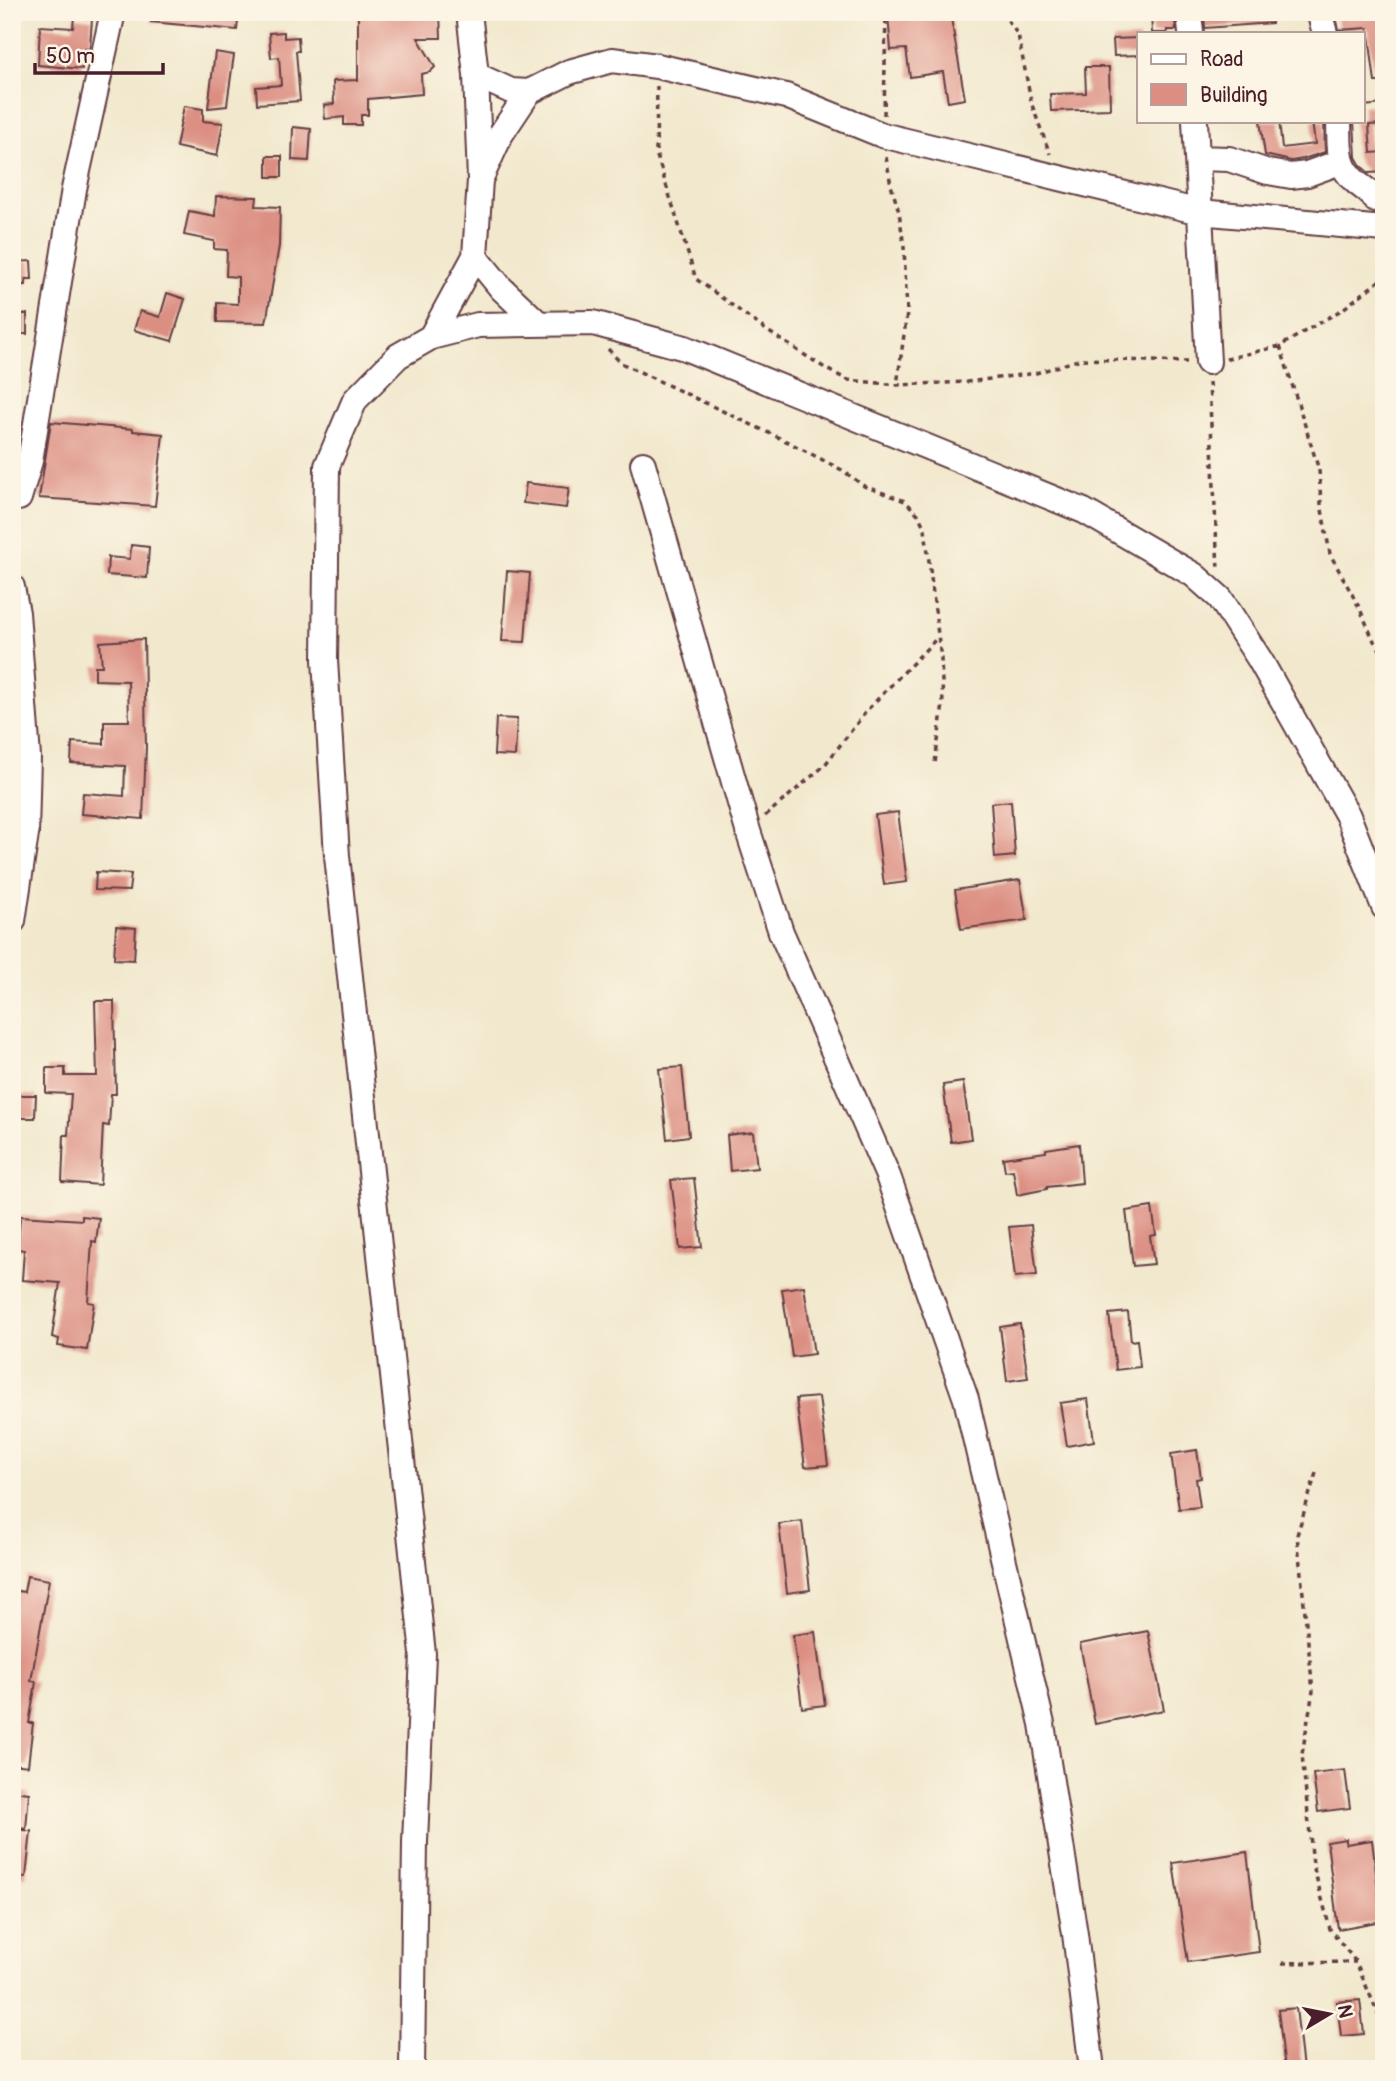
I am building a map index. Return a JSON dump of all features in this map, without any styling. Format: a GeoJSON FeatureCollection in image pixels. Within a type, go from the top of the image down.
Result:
{"type":"FeatureCollection","features":[{"type":"Feature","properties":{"kind":"street"},"geometry":{"type":"LineString","coordinates":[[14,503],[30,461],[75,189],[113,12]]}},
{"type":"Feature","properties":{"kind":"street"},"geometry":{"type":"LineString","coordinates":[[431,337],[475,256],[480,180],[476,75],[469,12]]}},
{"type":"Feature","properties":{"kind":"street"},"geometry":{"type":"LineString","coordinates":[[1189,12],[1191,32]]}},
{"type":"Feature","properties":{"kind":"street"},"geometry":{"type":"LineString","coordinates":[[1319,12],[1325,32]]}},
{"type":"Feature","properties":{"kind":"street"},"geometry":{"type":"LineString","coordinates":[[480,180],[501,134],[530,92],[569,72],[612,60],[657,66],[786,96],[882,135],[1200,212],[1384,229]]}},
{"type":"Feature","properties":{"kind":"street"},"geometry":{"type":"LineString","coordinates":[[476,75],[511,91],[530,92]]}},
{"type":"Feature","properties":{"kind":"street"},"geometry":{"type":"LineString","coordinates":[[1195,122],[1208,362]]}},
{"type":"Feature","properties":{"kind":"street"},"geometry":{"type":"LineString","coordinates":[[1339,122],[1340,162],[1346,174],[1373,194],[1376,200],[1384,202]]}},
{"type":"Feature","properties":{"kind":"street"},"geometry":{"type":"LineString","coordinates":[[1197,158],[1229,159],[1268,172],[1291,176],[1307,174],[1340,162]]}},
{"type":"Feature","properties":{"kind":"street"},"geometry":{"type":"LineString","coordinates":[[475,256],[501,288],[539,324]]}},
{"type":"Feature","properties":{"kind":"street"},"geometry":{"type":"LineString","coordinates":[[412,2069],[415,1842],[423,1654],[337,856],[326,660],[327,466],[355,400],[398,356],[431,337],[478,325],[593,323],[685,348],[1084,511],[1194,575],[1220,598],[1260,660],[1348,816],[1384,907]]}},
{"type":"Feature","properties":{"kind":"street"},"geometry":{"type":"LineString","coordinates":[[643,464],[748,831],[781,932],[888,1176],[966,1399],[1042,1724],[1092,2069]]}},
{"type":"Feature","properties":{"kind":"street"},"geometry":{"type":"LineString","coordinates":[[12,587],[17,613],[28,757],[26,834],[12,922]]}},
{"type":"Feature","properties":{"kind":"path"},"geometry":{"type":"LineString","coordinates":[[886,12],[882,135],[904,247],[906,313],[897,385]]}},
{"type":"Feature","properties":{"kind":"path"},"geometry":{"type":"LineString","coordinates":[[1002,12],[1018,35],[1032,105],[1057,177]]}},
{"type":"Feature","properties":{"kind":"path"},"geometry":{"type":"LineString","coordinates":[[657,66],[656,153],[696,279],[766,330],[848,380],[897,385],[967,382],[1036,373],[1081,359],[1208,362],[1280,346],[1343,309],[1384,277]]}},
{"type":"Feature","properties":{"kind":"path"},"geometry":{"type":"LineString","coordinates":[[1280,346],[1319,470],[1321,504],[1330,554],[1374,641],[1384,655]]}},
{"type":"Feature","properties":{"kind":"path"},"geometry":{"type":"LineString","coordinates":[[609,351],[621,363],[788,442],[842,470],[864,486],[905,500],[918,514],[925,529],[943,704],[935,763]]}},
{"type":"Feature","properties":{"kind":"path"},"geometry":{"type":"LineString","coordinates":[[1208,362],[1220,598]]}},
{"type":"Feature","properties":{"kind":"path"},"geometry":{"type":"LineString","coordinates":[[748,831],[824,766],[867,709],[938,637]]}},
{"type":"Feature","properties":{"kind":"path"},"geometry":{"type":"LineString","coordinates":[[1316,1472],[1297,1535],[1313,1690],[1302,1754],[1313,1865],[1330,1929],[1356,1962],[1384,2028]]}},
{"type":"Feature","properties":{"kind":"path"},"geometry":{"type":"LineString","coordinates":[[1282,1964],[1356,1962]]}},
{"type":"Feature","properties":{"kind":"building"},"geometry":{"type":"Polygon","coordinates":[[[152,12],[239,12],[237,30],[151,22],[152,12]]]}},
{"type":"Feature","properties":{"kind":"building"},"geometry":{"type":"Polygon","coordinates":[[[358,12],[440,12],[441,38],[418,38],[435,67],[430,72],[421,74],[422,94],[368,99],[368,115],[361,115],[361,125],[344,125],[344,117],[325,119],[324,105],[334,104],[333,81],[358,80],[358,12]]]}},
{"type":"Feature","properties":{"kind":"building"},"geometry":{"type":"Polygon","coordinates":[[[950,12],[965,99],[948,102],[943,72],[910,77],[906,49],[891,50],[888,15],[950,12]]]}},
{"type":"Feature","properties":{"kind":"building"},"geometry":{"type":"Polygon","coordinates":[[[1151,12],[1174,12],[1176,30],[1152,32],[1151,12]]]}},
{"type":"Feature","properties":{"kind":"building"},"geometry":{"type":"Polygon","coordinates":[[[1204,12],[1271,12],[1272,23],[1205,28],[1204,12]]]}},
{"type":"Feature","properties":{"kind":"building"},"geometry":{"type":"Polygon","coordinates":[[[1335,12],[1384,12],[1384,82],[1375,82],[1368,28],[1339,30],[1335,12]]]}},
{"type":"Feature","properties":{"kind":"building"},"geometry":{"type":"Polygon","coordinates":[[[74,17],[92,19],[90,46],[89,50],[84,49],[82,69],[38,65],[40,26],[73,28],[74,17]]]}},
{"type":"Feature","properties":{"kind":"building"},"geometry":{"type":"Polygon","coordinates":[[[284,32],[284,38],[298,37],[299,51],[296,51],[300,101],[257,104],[256,87],[281,85],[279,57],[271,58],[269,33],[284,32]]]}},
{"type":"Feature","properties":{"kind":"building"},"geometry":{"type":"Polygon","coordinates":[[[1137,38],[1137,55],[1114,56],[1113,39],[1137,38]]]}},
{"type":"Feature","properties":{"kind":"building"},"geometry":{"type":"Polygon","coordinates":[[[215,52],[234,55],[227,106],[208,108],[215,52]]]}},
{"type":"Feature","properties":{"kind":"building"},"geometry":{"type":"Polygon","coordinates":[[[1085,67],[1109,67],[1110,109],[1051,111],[1050,94],[1086,93],[1085,67]]]}},
{"type":"Feature","properties":{"kind":"building"},"geometry":{"type":"Polygon","coordinates":[[[1384,104],[1384,124],[1369,125],[1371,153],[1384,152],[1384,172],[1369,173],[1356,157],[1354,122],[1364,122],[1364,106],[1384,104]]]}},
{"type":"Feature","properties":{"kind":"building"},"geometry":{"type":"Polygon","coordinates":[[[184,106],[203,109],[203,121],[223,123],[217,156],[176,147],[184,106]]]}},
{"type":"Feature","properties":{"kind":"building"},"geometry":{"type":"Polygon","coordinates":[[[1260,122],[1279,122],[1282,148],[1315,144],[1312,122],[1324,122],[1325,152],[1291,161],[1265,155],[1260,122]]]}},
{"type":"Feature","properties":{"kind":"building"},"geometry":{"type":"Polygon","coordinates":[[[293,127],[311,129],[309,161],[292,160],[293,127]]]}},
{"type":"Feature","properties":{"kind":"building"},"geometry":{"type":"Polygon","coordinates":[[[267,156],[282,156],[282,177],[267,177],[267,156]]]}},
{"type":"Feature","properties":{"kind":"building"},"geometry":{"type":"Polygon","coordinates":[[[216,196],[257,197],[256,206],[280,207],[279,246],[266,323],[217,322],[217,303],[238,304],[238,277],[226,276],[227,250],[214,249],[214,241],[184,235],[189,211],[215,216],[216,196]]]}},
{"type":"Feature","properties":{"kind":"building"},"geometry":{"type":"Polygon","coordinates":[[[31,261],[32,279],[26,279],[26,285],[12,285],[12,262],[31,261]]]}},
{"type":"Feature","properties":{"kind":"building"},"geometry":{"type":"Polygon","coordinates":[[[167,293],[185,299],[172,341],[134,330],[140,311],[160,317],[167,293]]]}},
{"type":"Feature","properties":{"kind":"building"},"geometry":{"type":"Polygon","coordinates":[[[12,314],[27,314],[27,334],[12,334],[12,314]]]}},
{"type":"Feature","properties":{"kind":"building"},"geometry":{"type":"Polygon","coordinates":[[[51,422],[163,434],[155,506],[39,498],[51,422]]]}},
{"type":"Feature","properties":{"kind":"building"},"geometry":{"type":"Polygon","coordinates":[[[526,483],[569,488],[566,508],[523,503],[526,483]]]}},
{"type":"Feature","properties":{"kind":"building"},"geometry":{"type":"Polygon","coordinates":[[[131,545],[149,547],[147,578],[107,575],[108,557],[130,559],[131,545]]]}},
{"type":"Feature","properties":{"kind":"building"},"geometry":{"type":"Polygon","coordinates":[[[507,571],[530,573],[525,642],[502,641],[507,571]]]}},
{"type":"Feature","properties":{"kind":"building"},"geometry":{"type":"Polygon","coordinates":[[[144,639],[146,747],[143,819],[81,814],[83,793],[124,796],[125,766],[71,763],[72,742],[104,744],[104,721],[129,721],[128,681],[95,680],[95,666],[102,666],[100,642],[144,639]]]}},
{"type":"Feature","properties":{"kind":"building"},"geometry":{"type":"Polygon","coordinates":[[[496,718],[517,719],[515,756],[494,755],[496,718]]]}},
{"type":"Feature","properties":{"kind":"building"},"geometry":{"type":"Polygon","coordinates":[[[1011,801],[1015,856],[995,858],[991,803],[1011,801]]]}},
{"type":"Feature","properties":{"kind":"building"},"geometry":{"type":"Polygon","coordinates":[[[898,812],[907,882],[884,885],[875,815],[898,812]]]}},
{"type":"Feature","properties":{"kind":"building"},"geometry":{"type":"Polygon","coordinates":[[[96,872],[131,874],[129,891],[95,890],[96,872]]]}},
{"type":"Feature","properties":{"kind":"building"},"geometry":{"type":"Polygon","coordinates":[[[1020,880],[1027,920],[961,929],[955,890],[1020,880]]]}},
{"type":"Feature","properties":{"kind":"building"},"geometry":{"type":"Polygon","coordinates":[[[116,926],[136,928],[134,960],[114,959],[116,926]]]}},
{"type":"Feature","properties":{"kind":"building"},"geometry":{"type":"Polygon","coordinates":[[[95,1001],[114,1001],[116,1094],[111,1094],[109,1126],[103,1125],[100,1185],[62,1182],[64,1135],[68,1135],[71,1094],[46,1093],[46,1068],[65,1068],[65,1076],[97,1076],[95,1001]]]}},
{"type":"Feature","properties":{"kind":"building"},"geometry":{"type":"Polygon","coordinates":[[[682,1067],[689,1136],[667,1139],[659,1069],[682,1067]]]}},
{"type":"Feature","properties":{"kind":"building"},"geometry":{"type":"Polygon","coordinates":[[[963,1082],[971,1139],[951,1142],[943,1085],[963,1082]]]}},
{"type":"Feature","properties":{"kind":"building"},"geometry":{"type":"Polygon","coordinates":[[[12,1095],[36,1095],[35,1118],[12,1118],[12,1095]]]}},
{"type":"Feature","properties":{"kind":"building"},"geometry":{"type":"Polygon","coordinates":[[[753,1132],[757,1168],[730,1171],[727,1135],[753,1132]]]}},
{"type":"Feature","properties":{"kind":"building"},"geometry":{"type":"Polygon","coordinates":[[[1079,1144],[1082,1183],[1047,1187],[1017,1195],[1013,1170],[1005,1171],[1003,1158],[1079,1144]]]}},
{"type":"Feature","properties":{"kind":"building"},"geometry":{"type":"Polygon","coordinates":[[[694,1178],[702,1247],[680,1249],[671,1180],[694,1178]]]}},
{"type":"Feature","properties":{"kind":"building"},"geometry":{"type":"Polygon","coordinates":[[[1152,1207],[1156,1235],[1150,1236],[1154,1264],[1133,1266],[1126,1211],[1152,1207]]]}},
{"type":"Feature","properties":{"kind":"building"},"geometry":{"type":"Polygon","coordinates":[[[20,1216],[82,1220],[82,1216],[99,1218],[96,1242],[92,1241],[88,1302],[94,1303],[87,1350],[58,1346],[59,1339],[52,1337],[60,1283],[22,1280],[24,1250],[18,1249],[20,1216]]]}},
{"type":"Feature","properties":{"kind":"building"},"geometry":{"type":"Polygon","coordinates":[[[1031,1225],[1037,1275],[1015,1277],[1009,1227],[1031,1225]]]}},
{"type":"Feature","properties":{"kind":"building"},"geometry":{"type":"Polygon","coordinates":[[[804,1286],[814,1354],[792,1357],[782,1289],[804,1286]]]}},
{"type":"Feature","properties":{"kind":"building"},"geometry":{"type":"Polygon","coordinates":[[[1128,1312],[1131,1341],[1137,1340],[1140,1367],[1116,1370],[1109,1314],[1128,1312]]]}},
{"type":"Feature","properties":{"kind":"building"},"geometry":{"type":"Polygon","coordinates":[[[1020,1324],[1028,1378],[1007,1381],[1000,1327],[1020,1324]]]}},
{"type":"Feature","properties":{"kind":"building"},"geometry":{"type":"Polygon","coordinates":[[[819,1397],[828,1465],[805,1467],[796,1399],[819,1397]]]}},
{"type":"Feature","properties":{"kind":"building"},"geometry":{"type":"Polygon","coordinates":[[[1088,1399],[1094,1441],[1067,1446],[1060,1403],[1088,1399]]]}},
{"type":"Feature","properties":{"kind":"building"},"geometry":{"type":"Polygon","coordinates":[[[1197,1450],[1201,1478],[1196,1479],[1200,1507],[1179,1509],[1171,1454],[1197,1450]]]}},
{"type":"Feature","properties":{"kind":"building"},"geometry":{"type":"Polygon","coordinates":[[[802,1521],[810,1590],[787,1593],[779,1524],[802,1521]]]}},
{"type":"Feature","properties":{"kind":"building"},"geometry":{"type":"Polygon","coordinates":[[[27,1576],[49,1580],[31,1681],[36,1682],[29,1723],[33,1723],[28,1766],[12,1764],[12,1590],[24,1592],[27,1576]]]}},
{"type":"Feature","properties":{"kind":"building"},"geometry":{"type":"Polygon","coordinates":[[[1148,1631],[1164,1710],[1095,1724],[1080,1644],[1148,1631]]]}},
{"type":"Feature","properties":{"kind":"building"},"geometry":{"type":"Polygon","coordinates":[[[815,1632],[825,1705],[802,1708],[793,1635],[815,1632]]]}},
{"type":"Feature","properties":{"kind":"building"},"geometry":{"type":"Polygon","coordinates":[[[1345,1770],[1350,1808],[1318,1812],[1313,1774],[1345,1770]]]}},
{"type":"Feature","properties":{"kind":"building"},"geometry":{"type":"Polygon","coordinates":[[[12,1791],[29,1793],[26,1829],[12,1827],[12,1791]]]}},
{"type":"Feature","properties":{"kind":"building"},"geometry":{"type":"Polygon","coordinates":[[[16,1829],[31,1831],[26,1877],[12,1876],[16,1829]]]}},
{"type":"Feature","properties":{"kind":"building"},"geometry":{"type":"Polygon","coordinates":[[[1346,1839],[1346,1844],[1372,1840],[1382,1921],[1338,1929],[1327,1842],[1346,1839]]]}},
{"type":"Feature","properties":{"kind":"building"},"geometry":{"type":"Polygon","coordinates":[[[1247,1852],[1259,1952],[1188,1962],[1173,1863],[1247,1852]]]}},
{"type":"Feature","properties":{"kind":"building"},"geometry":{"type":"Polygon","coordinates":[[[1360,2000],[1364,2034],[1341,2036],[1337,2002],[1360,2000]]]}},
{"type":"Feature","properties":{"kind":"building"},"geometry":{"type":"Polygon","coordinates":[[[1296,2008],[1303,2069],[1285,2069],[1278,2010],[1296,2008]]]}}]}
